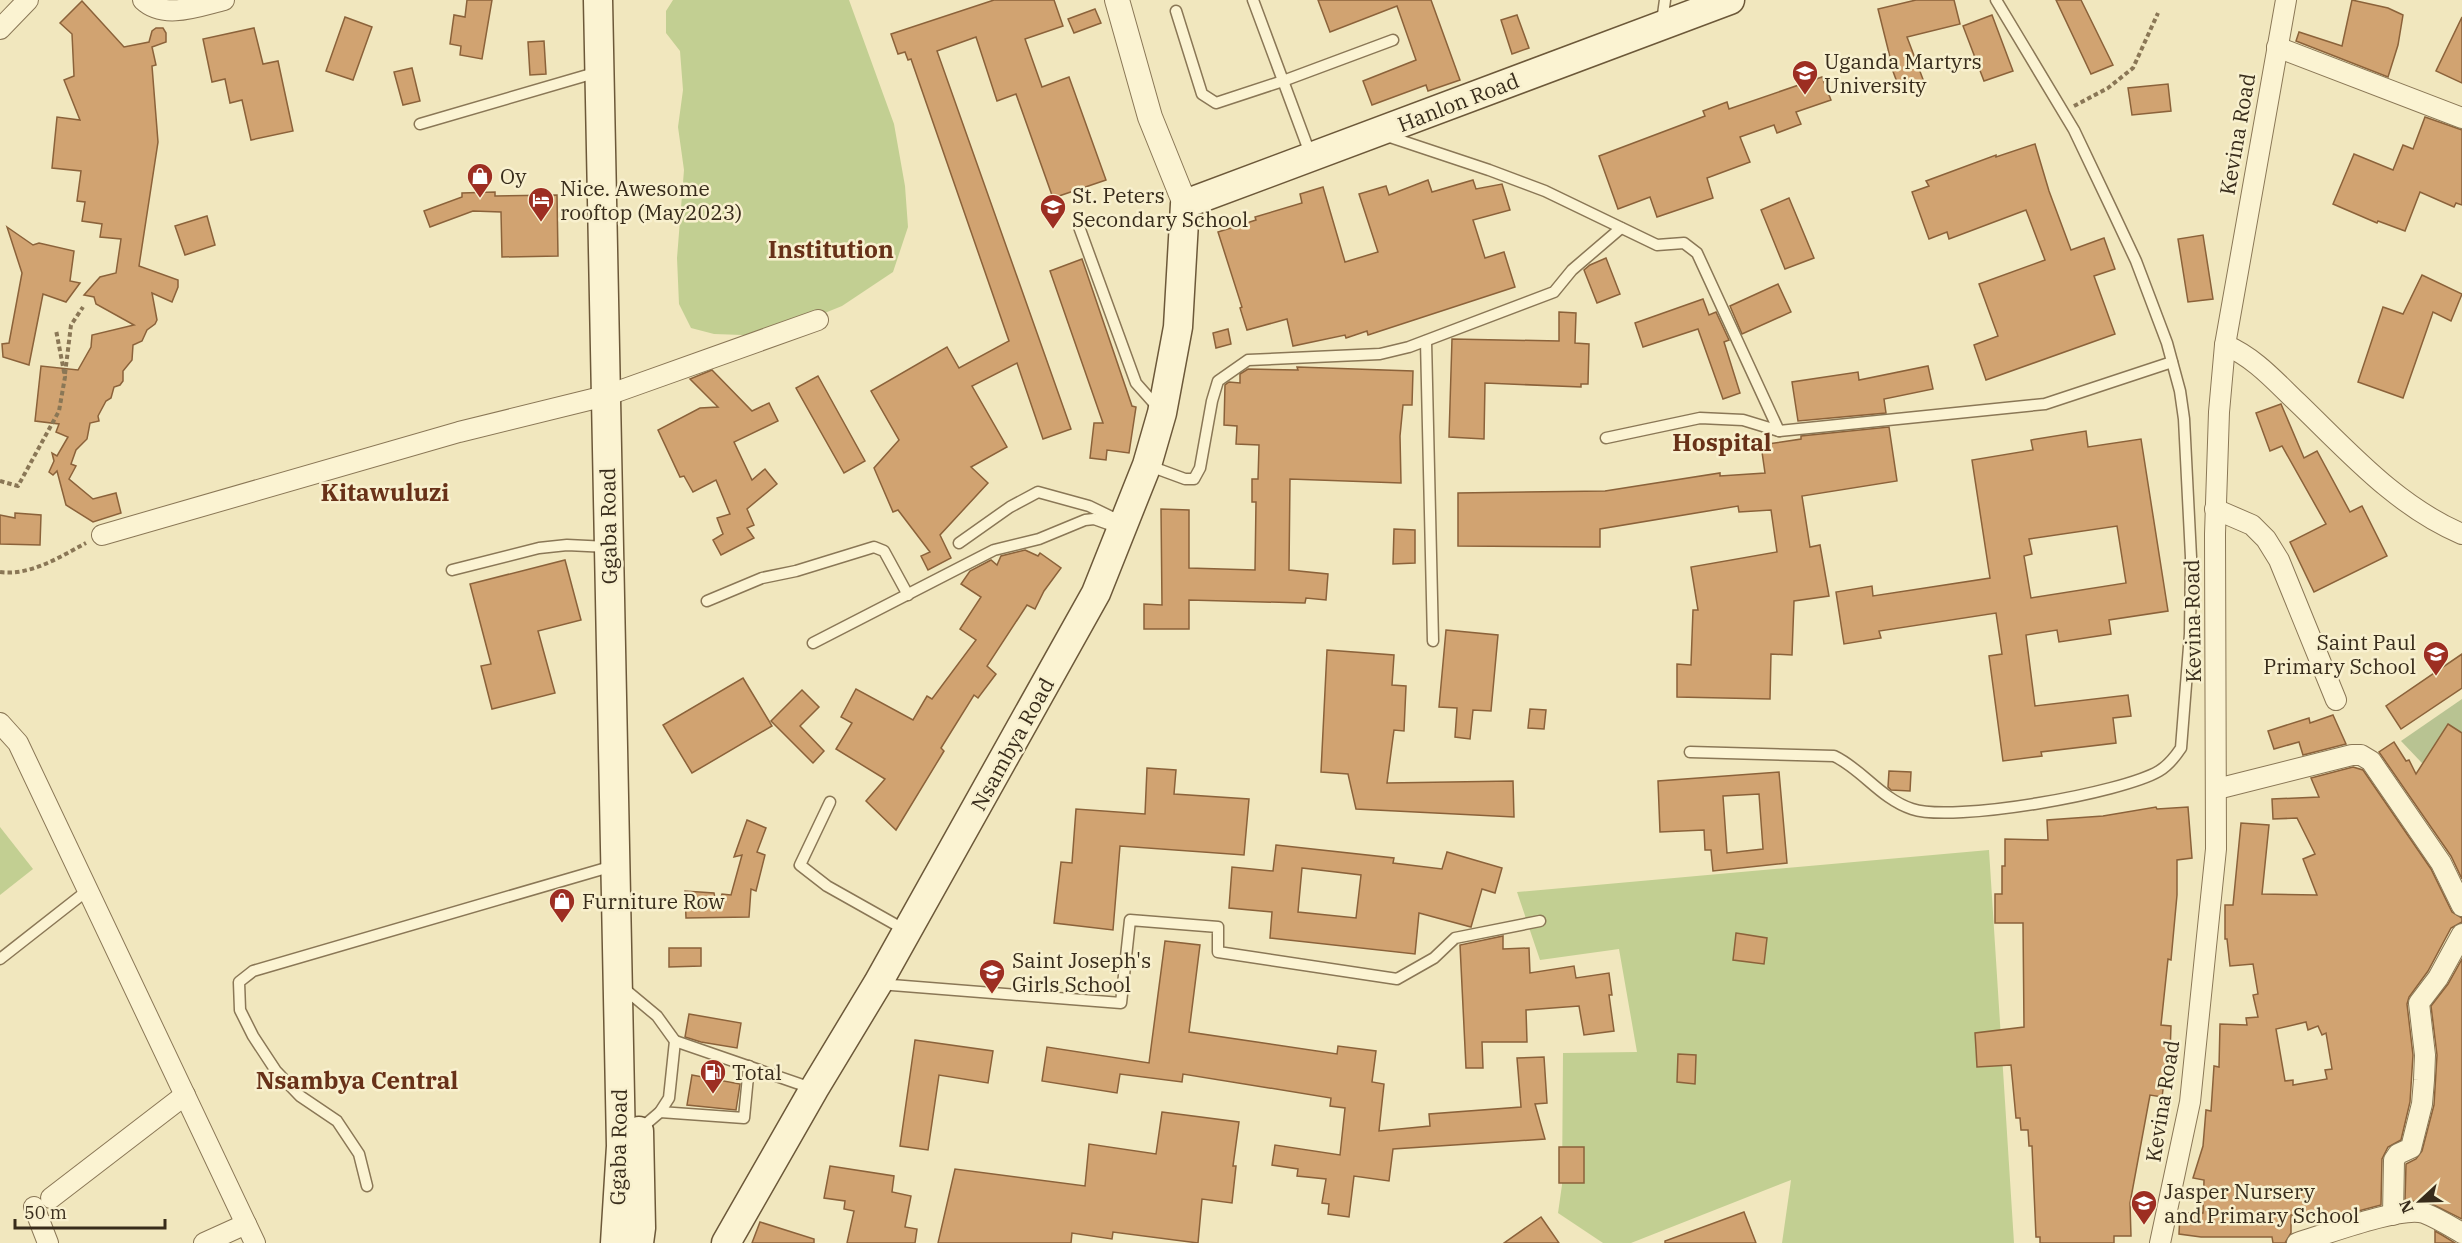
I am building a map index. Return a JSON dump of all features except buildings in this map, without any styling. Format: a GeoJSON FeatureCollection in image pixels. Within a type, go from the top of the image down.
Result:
{"type":"FeatureCollection","features":[{"type":"Feature","properties":{"kind":"main road","name":"Ggaba Road"},"geometry":{"type":"LineString","coordinates":[[598,0],[619,984],[618,1051],[621,1146],[615,1243]]}},
{"type":"Feature","properties":{"kind":"main road","name":"Hanlon Road"},"geometry":{"type":"LineString","coordinates":[[1185,204],[1376,132],[1663,13],[1714,2]]}},
{"type":"Feature","properties":{"kind":"main road","name":"Nsambya Road"},"geometry":{"type":"LineString","coordinates":[[726,1243],[908,931],[1096,593],[1147,465],[1162,413],[1178,327],[1185,204]]}},
{"type":"Feature","properties":{"kind":"main road","name":"Ggaba Road"},"geometry":{"type":"LineString","coordinates":[[618,1051],[650,1121],[639,1243]]}},
{"type":"Feature","properties":{"kind":"street"},"geometry":{"type":"LineString","coordinates":[[143,0],[148,5],[167,11],[224,0]]}},
{"type":"Feature","properties":{"kind":"street"},"geometry":{"type":"LineString","coordinates":[[1117,0],[1150,117],[1185,204]]}},
{"type":"Feature","properties":{"kind":"street","name":"Kevina Road"},"geometry":{"type":"LineString","coordinates":[[2160,1243],[2190,1101],[2216,849],[2215,509],[2219,412],[2225,345],[2286,0]]}},
{"type":"Feature","properties":{"kind":"street"},"geometry":{"type":"LineString","coordinates":[[0,30],[20,2]]}},
{"type":"Feature","properties":{"kind":"street"},"geometry":{"type":"LineString","coordinates":[[2277,47],[2462,118]]}},
{"type":"Feature","properties":{"kind":"street"},"geometry":{"type":"LineString","coordinates":[[102,535],[459,432],[605,396],[818,320]]}},
{"type":"Feature","properties":{"kind":"street"},"geometry":{"type":"LineString","coordinates":[[2225,345],[2256,363],[2402,501],[2462,534]]}},
{"type":"Feature","properties":{"kind":"street"},"geometry":{"type":"LineString","coordinates":[[2215,509],[2252,525],[2279,560],[2336,700]]}},
{"type":"Feature","properties":{"kind":"street"},"geometry":{"type":"LineString","coordinates":[[0,723],[18,743],[255,1243]]}},
{"type":"Feature","properties":{"kind":"street"},"geometry":{"type":"LineString","coordinates":[[2217,789],[2352,755],[2367,758],[2372,761],[2441,863],[2462,906]]}},
{"type":"Feature","properties":{"kind":"street"},"geometry":{"type":"LineString","coordinates":[[2393,1215],[2394,1160],[2398,1154],[2411,1148],[2423,1096],[2425,1054],[2419,1003],[2438,978],[2462,934]]}},
{"type":"Feature","properties":{"kind":"street"},"geometry":{"type":"LineString","coordinates":[[48,1243],[42,1203],[185,1095]]}},
{"type":"Feature","properties":{"kind":"street"},"geometry":{"type":"LineString","coordinates":[[2297,1243],[2393,1215],[2411,1212],[2423,1213],[2462,1233]]}},
{"type":"Feature","properties":{"kind":"street"},"geometry":{"type":"LineString","coordinates":[[204,1243],[246,1224]]}},
{"type":"Feature","properties":{"kind":"lane"},"geometry":{"type":"LineString","coordinates":[[1253,0],[1311,157]]}},
{"type":"Feature","properties":{"kind":"lane"},"geometry":{"type":"LineString","coordinates":[[1690,752],[1834,756],[1851,764],[1871,784],[1900,803],[1925,812],[1989,811],[2082,795],[2147,777],[2170,763],[2181,748],[2190,634],[2191,557],[2184,419],[2180,391],[2136,261],[2074,130],[1996,0]]}},
{"type":"Feature","properties":{"kind":"lane"},"geometry":{"type":"LineString","coordinates":[[1176,11],[1202,94],[1216,103],[1393,40]]}},
{"type":"Feature","properties":{"kind":"lane"},"geometry":{"type":"LineString","coordinates":[[420,124],[599,72]]}},
{"type":"Feature","properties":{"kind":"lane"},"geometry":{"type":"LineString","coordinates":[[1376,132],[1545,191],[1657,245],[1684,243],[1697,253],[1779,431]]}},
{"type":"Feature","properties":{"kind":"lane"},"geometry":{"type":"LineString","coordinates":[[1078,224],[1136,383],[1162,413]]}},
{"type":"Feature","properties":{"kind":"lane"},"geometry":{"type":"LineString","coordinates":[[1147,465],[1185,479],[1194,479],[1200,468],[1212,401],[1218,381],[1248,360],[1380,354],[1426,341],[1554,292],[1572,270],[1621,228]]}},
{"type":"Feature","properties":{"kind":"lane"},"geometry":{"type":"LineString","coordinates":[[1426,341],[1433,641]]}},
{"type":"Feature","properties":{"kind":"lane"},"geometry":{"type":"LineString","coordinates":[[1606,438],[1700,418],[1743,420],[1779,431],[2045,405],[2172,362]]}},
{"type":"Feature","properties":{"kind":"lane"},"geometry":{"type":"LineString","coordinates":[[959,543],[1010,507],[1038,492],[1089,506],[1124,526]]}},
{"type":"Feature","properties":{"kind":"lane"},"geometry":{"type":"LineString","coordinates":[[813,643],[994,550],[1039,539],[1085,520],[1095,519],[1124,526]]}},
{"type":"Feature","properties":{"kind":"lane"},"geometry":{"type":"LineString","coordinates":[[452,570],[539,548],[567,545],[609,547]]}},
{"type":"Feature","properties":{"kind":"lane"},"geometry":{"type":"LineString","coordinates":[[708,601],[762,578],[796,571],[874,547],[884,551],[908,595]]}},
{"type":"Feature","properties":{"kind":"lane"},"geometry":{"type":"LineString","coordinates":[[830,802],[800,866],[827,886],[908,931]]}},
{"type":"Feature","properties":{"kind":"lane"},"geometry":{"type":"LineString","coordinates":[[367,1186],[359,1154],[337,1121],[300,1096],[276,1071],[252,1036],[240,1010],[239,982],[253,971],[616,865]]}},
{"type":"Feature","properties":{"kind":"lane"},"geometry":{"type":"LineString","coordinates":[[0,959],[88,890]]}},
{"type":"Feature","properties":{"kind":"lane"},"geometry":{"type":"LineString","coordinates":[[878,983],[1121,1003],[1130,920],[1218,927],[1218,952],[1397,979],[1434,958],[1455,938],[1540,921]]}},
{"type":"Feature","properties":{"kind":"lane"},"geometry":{"type":"LineString","coordinates":[[619,984],[657,1016],[675,1041],[814,1089]]}},
{"type":"Feature","properties":{"kind":"lane"},"geometry":{"type":"LineString","coordinates":[[650,1121],[669,1098],[675,1041]]}},
{"type":"Feature","properties":{"kind":"lane"},"geometry":{"type":"LineString","coordinates":[[650,1121],[744,1118],[749,1066]]}},
{"type":"Feature","properties":{"kind":"path"},"geometry":{"type":"LineString","coordinates":[[2062,112],[2108,88],[2133,68],[2158,13]]}},
{"type":"Feature","properties":{"kind":"path"},"geometry":{"type":"LineString","coordinates":[[0,481],[18,486],[59,411],[71,325],[83,307]]}},
{"type":"Feature","properties":{"kind":"path"},"geometry":{"type":"LineString","coordinates":[[56,330],[65,377]]}},
{"type":"Feature","properties":{"kind":"path"},"geometry":{"type":"LineString","coordinates":[[0,572],[21,571],[48,563],[102,535]]}},
{"type":"Feature","properties":{"kind":"green space"},"geometry":{"type":"Polygon","coordinates":[[[673,0],[849,0],[894,124],[905,186],[908,227],[893,272],[842,306],[768,336],[714,334],[691,328],[679,304],[677,258],[684,170],[678,127],[683,90],[680,51],[666,33],[666,11],[673,0]]]}},
{"type":"Feature","properties":{"kind":"green space"},"geometry":{"type":"Polygon","coordinates":[[[2462,699],[2462,805],[2401,741],[2462,699]]]}},
{"type":"Feature","properties":{"kind":"green space"},"geometry":{"type":"Polygon","coordinates":[[[0,827],[33,869],[0,895],[0,827]]]}},
{"type":"Feature","properties":{"kind":"green space"},"geometry":{"type":"Polygon","coordinates":[[[1989,850],[2014,1243],[1782,1243],[1791,1180],[1631,1243],[1603,1243],[1558,1213],[1562,1185],[1563,1053],[1637,1052],[1619,949],[1540,960],[1517,892],[1989,850]]]}},
{"type":"Feature","properties":{"kind":"place","name":"Uganda Martyrs University"},"geometry":{"type":"Point","coordinates":[1805,96]}},
{"type":"Feature","properties":{"kind":"place","name":"Oy"},"geometry":{"type":"Point","coordinates":[480,199]}},
{"type":"Feature","properties":{"kind":"place","name":"Nice. Awesome rooftop (May2023)"},"geometry":{"type":"Point","coordinates":[541,223]}},
{"type":"Feature","properties":{"kind":"place","name":"St. Peters Secondary School"},"geometry":{"type":"Point","coordinates":[1053,230]}},
{"type":"Feature","properties":{"kind":"place","name":"Saint Paul Primary School"},"geometry":{"type":"Point","coordinates":[2436,677]}},
{"type":"Feature","properties":{"kind":"place","name":"Furniture Row"},"geometry":{"type":"Point","coordinates":[562,924]}},
{"type":"Feature","properties":{"kind":"place","name":"Saint Joseph's Girls School"},"geometry":{"type":"Point","coordinates":[992,995]}},
{"type":"Feature","properties":{"kind":"place","name":"Total"},"geometry":{"type":"Point","coordinates":[713,1095]}},
{"type":"Feature","properties":{"kind":"place","name":"Jasper Nursery and Primary School"},"geometry":{"type":"Point","coordinates":[2144,1226]}},
{"type":"Feature","properties":{"kind":"district","name":"Institution"},"geometry":{"type":"Point","coordinates":[831,249]}},
{"type":"Feature","properties":{"kind":"district","name":"Hospital"},"geometry":{"type":"Point","coordinates":[1722,442]}},
{"type":"Feature","properties":{"kind":"district","name":"Kitawuluzi"},"geometry":{"type":"Point","coordinates":[385,492]}},
{"type":"Feature","properties":{"kind":"district","name":"Nsambya Central"},"geometry":{"type":"Point","coordinates":[357,1080]}}]}
